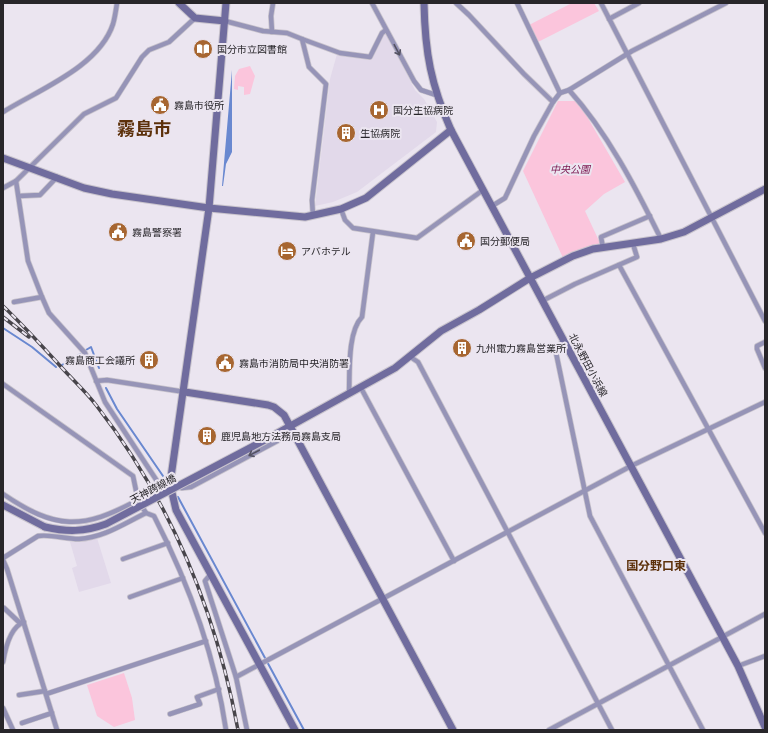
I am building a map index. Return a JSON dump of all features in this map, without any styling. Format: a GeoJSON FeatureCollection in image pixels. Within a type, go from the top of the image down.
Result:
{"type":"FeatureCollection","features":[{"type":"Feature","properties":{"kind":"street"},"geometry":{"type":"LineString","coordinates":[[3,112],[44,89],[80,66],[108,35],[113,24],[118,3]]}},
{"type":"Feature","properties":{"kind":"street"},"geometry":{"type":"LineString","coordinates":[[179,3],[195,18],[225,21],[272,32],[287,33],[340,53],[370,57],[382,33],[386,30]]}},
{"type":"Feature","properties":{"kind":"street"},"geometry":{"type":"LineString","coordinates":[[226,3],[209,208],[185,392],[170,484],[176,510],[295,730]]}},
{"type":"Feature","properties":{"kind":"street"},"geometry":{"type":"LineString","coordinates":[[272,32],[271,16],[273,3]]}},
{"type":"Feature","properties":{"kind":"street"},"geometry":{"type":"LineString","coordinates":[[372,3],[417,86],[427,93],[436,95]]}},
{"type":"Feature","properties":{"kind":"street","name":"北永野田小浜線"},"geometry":{"type":"LineString","coordinates":[[424,3],[426,49],[436,95],[451,130],[738,666],[749,687],[765,727]]}},
{"type":"Feature","properties":{"kind":"street"},"geometry":{"type":"LineString","coordinates":[[456,3],[470,15],[524,74],[553,102]]}},
{"type":"Feature","properties":{"kind":"street"},"geometry":{"type":"LineString","coordinates":[[517,3],[560,93]]}},
{"type":"Feature","properties":{"kind":"street"},"geometry":{"type":"LineString","coordinates":[[601,3],[765,321]]}},
{"type":"Feature","properties":{"kind":"street"},"geometry":{"type":"LineString","coordinates":[[609,19],[639,3]]}},
{"type":"Feature","properties":{"kind":"street"},"geometry":{"type":"LineString","coordinates":[[492,206],[505,198],[534,136],[553,102],[560,93],[569,90],[628,55],[726,3]]}},
{"type":"Feature","properties":{"kind":"street"},"geometry":{"type":"LineString","coordinates":[[3,188],[16,181],[84,114],[116,98],[142,57],[149,50],[169,42],[195,18]]}},
{"type":"Feature","properties":{"kind":"street"},"geometry":{"type":"LineString","coordinates":[[302,39],[309,67],[324,79],[327,87],[312,200],[313,216]]}},
{"type":"Feature","properties":{"kind":"street"},"geometry":{"type":"LineString","coordinates":[[569,90],[592,119],[628,172],[661,240]]}},
{"type":"Feature","properties":{"kind":"street"},"geometry":{"type":"LineString","coordinates":[[3,158],[84,188],[112,194],[209,208],[292,217],[313,216],[340,209],[366,198],[451,130]]}},
{"type":"Feature","properties":{"kind":"street"},"geometry":{"type":"LineString","coordinates":[[19,196],[40,195],[57,177]]}},
{"type":"Feature","properties":{"kind":"street"},"geometry":{"type":"LineString","coordinates":[[16,181],[28,261],[42,297],[50,313],[85,353],[105,402],[157,481],[182,488],[191,487],[279,440],[283,430]]}},
{"type":"Feature","properties":{"kind":"street","name":"天神跨線橋"},"geometry":{"type":"LineString","coordinates":[[3,505],[44,527],[63,532],[90,530],[106,524],[361,388],[395,368],[441,331],[479,310],[530,278],[573,256],[593,249],[661,240],[684,232],[765,189]]}},
{"type":"Feature","properties":{"kind":"street"},"geometry":{"type":"LineString","coordinates":[[340,209],[345,220],[353,228],[417,238],[483,190]]}},
{"type":"Feature","properties":{"kind":"street"},"geometry":{"type":"LineString","coordinates":[[603,248],[601,237],[650,216]]}},
{"type":"Feature","properties":{"kind":"street"},"geometry":{"type":"LineString","coordinates":[[349,394],[349,365],[356,323],[362,317],[373,232]]}},
{"type":"Feature","properties":{"kind":"street"},"geometry":{"type":"LineString","coordinates":[[542,301],[575,284],[637,257],[633,244]]}},
{"type":"Feature","properties":{"kind":"street"},"geometry":{"type":"LineString","coordinates":[[619,265],[765,533]]}},
{"type":"Feature","properties":{"kind":"street"},"geometry":{"type":"LineString","coordinates":[[14,302],[42,297]]}},
{"type":"Feature","properties":{"kind":"street"},"geometry":{"type":"LineString","coordinates":[[564,341],[555,348],[590,516],[703,730]]}},
{"type":"Feature","properties":{"kind":"street"},"geometry":{"type":"LineString","coordinates":[[765,342],[757,346],[757,349],[765,368]]}},
{"type":"Feature","properties":{"kind":"street"},"geometry":{"type":"LineString","coordinates":[[409,356],[418,362],[612,730]]}},
{"type":"Feature","properties":{"kind":"street"},"geometry":{"type":"LineString","coordinates":[[96,381],[107,380],[274,407],[284,415],[453,730]]}},
{"type":"Feature","properties":{"kind":"street"},"geometry":{"type":"LineString","coordinates":[[3,384],[130,473],[135,482],[138,500],[146,513],[154,516],[168,543],[183,578],[206,641],[219,689],[226,730]]}},
{"type":"Feature","properties":{"kind":"street"},"geometry":{"type":"LineString","coordinates":[[361,388],[454,561]]}},
{"type":"Feature","properties":{"kind":"street"},"geometry":{"type":"LineString","coordinates":[[236,677],[631,466],[765,402]]}},
{"type":"Feature","properties":{"kind":"street"},"geometry":{"type":"LineString","coordinates":[[3,494],[34,514],[52,520],[70,523],[85,522],[103,517],[138,500]]}},
{"type":"Feature","properties":{"kind":"street"},"geometry":{"type":"LineString","coordinates":[[57,730],[3,559],[38,536],[45,535],[64,539],[80,539],[110,531],[146,513]]}},
{"type":"Feature","properties":{"kind":"street"},"geometry":{"type":"LineString","coordinates":[[123,559],[168,543]]}},
{"type":"Feature","properties":{"kind":"street"},"geometry":{"type":"LineString","coordinates":[[210,575],[205,581],[236,677],[247,730]]}},
{"type":"Feature","properties":{"kind":"street"},"geometry":{"type":"LineString","coordinates":[[130,597],[183,578]]}},
{"type":"Feature","properties":{"kind":"street"},"geometry":{"type":"LineString","coordinates":[[4,608],[22,623]]}},
{"type":"Feature","properties":{"kind":"street"},"geometry":{"type":"LineString","coordinates":[[549,730],[765,614]]}},
{"type":"Feature","properties":{"kind":"street"},"geometry":{"type":"LineString","coordinates":[[3,662],[10,637],[22,623]]}},
{"type":"Feature","properties":{"kind":"street"},"geometry":{"type":"LineString","coordinates":[[19,695],[46,693],[206,641]]}},
{"type":"Feature","properties":{"kind":"street"},"geometry":{"type":"LineString","coordinates":[[738,666],[765,656]]}},
{"type":"Feature","properties":{"kind":"street"},"geometry":{"type":"LineString","coordinates":[[170,714],[200,704],[197,696],[219,689]]}},
{"type":"Feature","properties":{"kind":"street"},"geometry":{"type":"LineString","coordinates":[[3,708],[13,730]]}},
{"type":"Feature","properties":{"kind":"street"},"geometry":{"type":"LineString","coordinates":[[22,723],[52,714]]}},
{"type":"Feature","properties":{"kind":"shaded area","name":"国分生協病院"},"geometry":{"type":"Polygon","coordinates":[[[385,32],[415,90],[424,99],[437,122],[436,132],[357,192],[333,202],[315,206],[330,79],[337,54],[370,58],[385,32]]]}},
{"type":"Feature","properties":{"kind":"shaded area"},"geometry":{"type":"Polygon","coordinates":[[[97,538],[111,583],[79,592],[72,568],[77,566],[70,542],[97,538]]]}},
{"type":"Feature","properties":{"kind":"green space"},"geometry":{"type":"Polygon","coordinates":[[[572,3],[594,3],[599,11],[538,42],[529,25],[572,3]]]}},
{"type":"Feature","properties":{"kind":"green space"},"geometry":{"type":"Polygon","coordinates":[[[250,66],[255,76],[250,94],[244,95],[244,87],[238,86],[238,90],[234,89],[235,76],[239,69],[250,66]]]}},
{"type":"Feature","properties":{"kind":"green space","name":"中央公園"},"geometry":{"type":"Polygon","coordinates":[[[558,101],[578,101],[625,182],[604,194],[585,211],[600,243],[564,260],[523,171],[558,101]]]}},
{"type":"Feature","properties":{"kind":"green space"},"geometry":{"type":"Polygon","coordinates":[[[124,673],[132,698],[135,720],[114,727],[97,716],[87,685],[124,673]]]}},
{"type":"Feature","properties":{"kind":"water"},"geometry":{"type":"Polygon","coordinates":[[[232,70],[232,152],[226,164],[222,186],[232,70]]]}},
{"type":"Feature","properties":{"kind":"waterway"},"geometry":{"type":"LineString","coordinates":[[3,328],[32,347],[56,367]]}},
{"type":"Feature","properties":{"kind":"waterway"},"geometry":{"type":"LineString","coordinates":[[86,350],[91,347],[99,368]]}},
{"type":"Feature","properties":{"kind":"waterway"},"geometry":{"type":"LineString","coordinates":[[62,365],[80,354]]}},
{"type":"Feature","properties":{"kind":"waterway"},"geometry":{"type":"LineString","coordinates":[[106,388],[117,409],[163,476]]}},
{"type":"Feature","properties":{"kind":"waterway"},"geometry":{"type":"LineString","coordinates":[[178,497],[304,730]]}},
{"type":"Feature","properties":{"kind":"railway"},"geometry":{"type":"LineString","coordinates":[[3,306],[92,400],[122,441],[168,518],[203,600],[229,686],[238,730]]}},
{"type":"Feature","properties":{"kind":"railway"},"geometry":{"type":"LineString","coordinates":[[3,317],[29,337]]}},
{"type":"Feature","properties":{"kind":"place","name":"国分市立図書館"},"geometry":{"type":"Point","coordinates":[203,49]}},
{"type":"Feature","properties":{"kind":"place","name":"霧島市役所"},"geometry":{"type":"Point","coordinates":[160,105]}},
{"type":"Feature","properties":{"kind":"place","name":"国分生協病院"},"geometry":{"type":"Point","coordinates":[379,110]}},
{"type":"Feature","properties":{"kind":"place","name":"生協病院"},"geometry":{"type":"Point","coordinates":[346,133]}},
{"type":"Feature","properties":{"kind":"place","name":"霧島警察署"},"geometry":{"type":"Point","coordinates":[118,232]}},
{"type":"Feature","properties":{"kind":"place","name":"国分郵便局"},"geometry":{"type":"Point","coordinates":[466,241]}},
{"type":"Feature","properties":{"kind":"place","name":"アパホテル"},"geometry":{"type":"Point","coordinates":[287,251]}},
{"type":"Feature","properties":{"kind":"place","name":"九州電力霧島営業所"},"geometry":{"type":"Point","coordinates":[462,348]}},
{"type":"Feature","properties":{"kind":"place","name":"霧島商工会議所"},"geometry":{"type":"Point","coordinates":[149,360]}},
{"type":"Feature","properties":{"kind":"place","name":"霧島市消防局中央消防署"},"geometry":{"type":"Point","coordinates":[225,363]}},
{"type":"Feature","properties":{"kind":"place","name":"鹿児島地方法務局霧島支局"},"geometry":{"type":"Point","coordinates":[207,436]}},
{"type":"Feature","properties":{"kind":"district","name":"霧島市"},"geometry":{"type":"Point","coordinates":[144,129]}},
{"type":"Feature","properties":{"kind":"district","name":"国分野口東"},"geometry":{"type":"Point","coordinates":[656,565]}}]}
